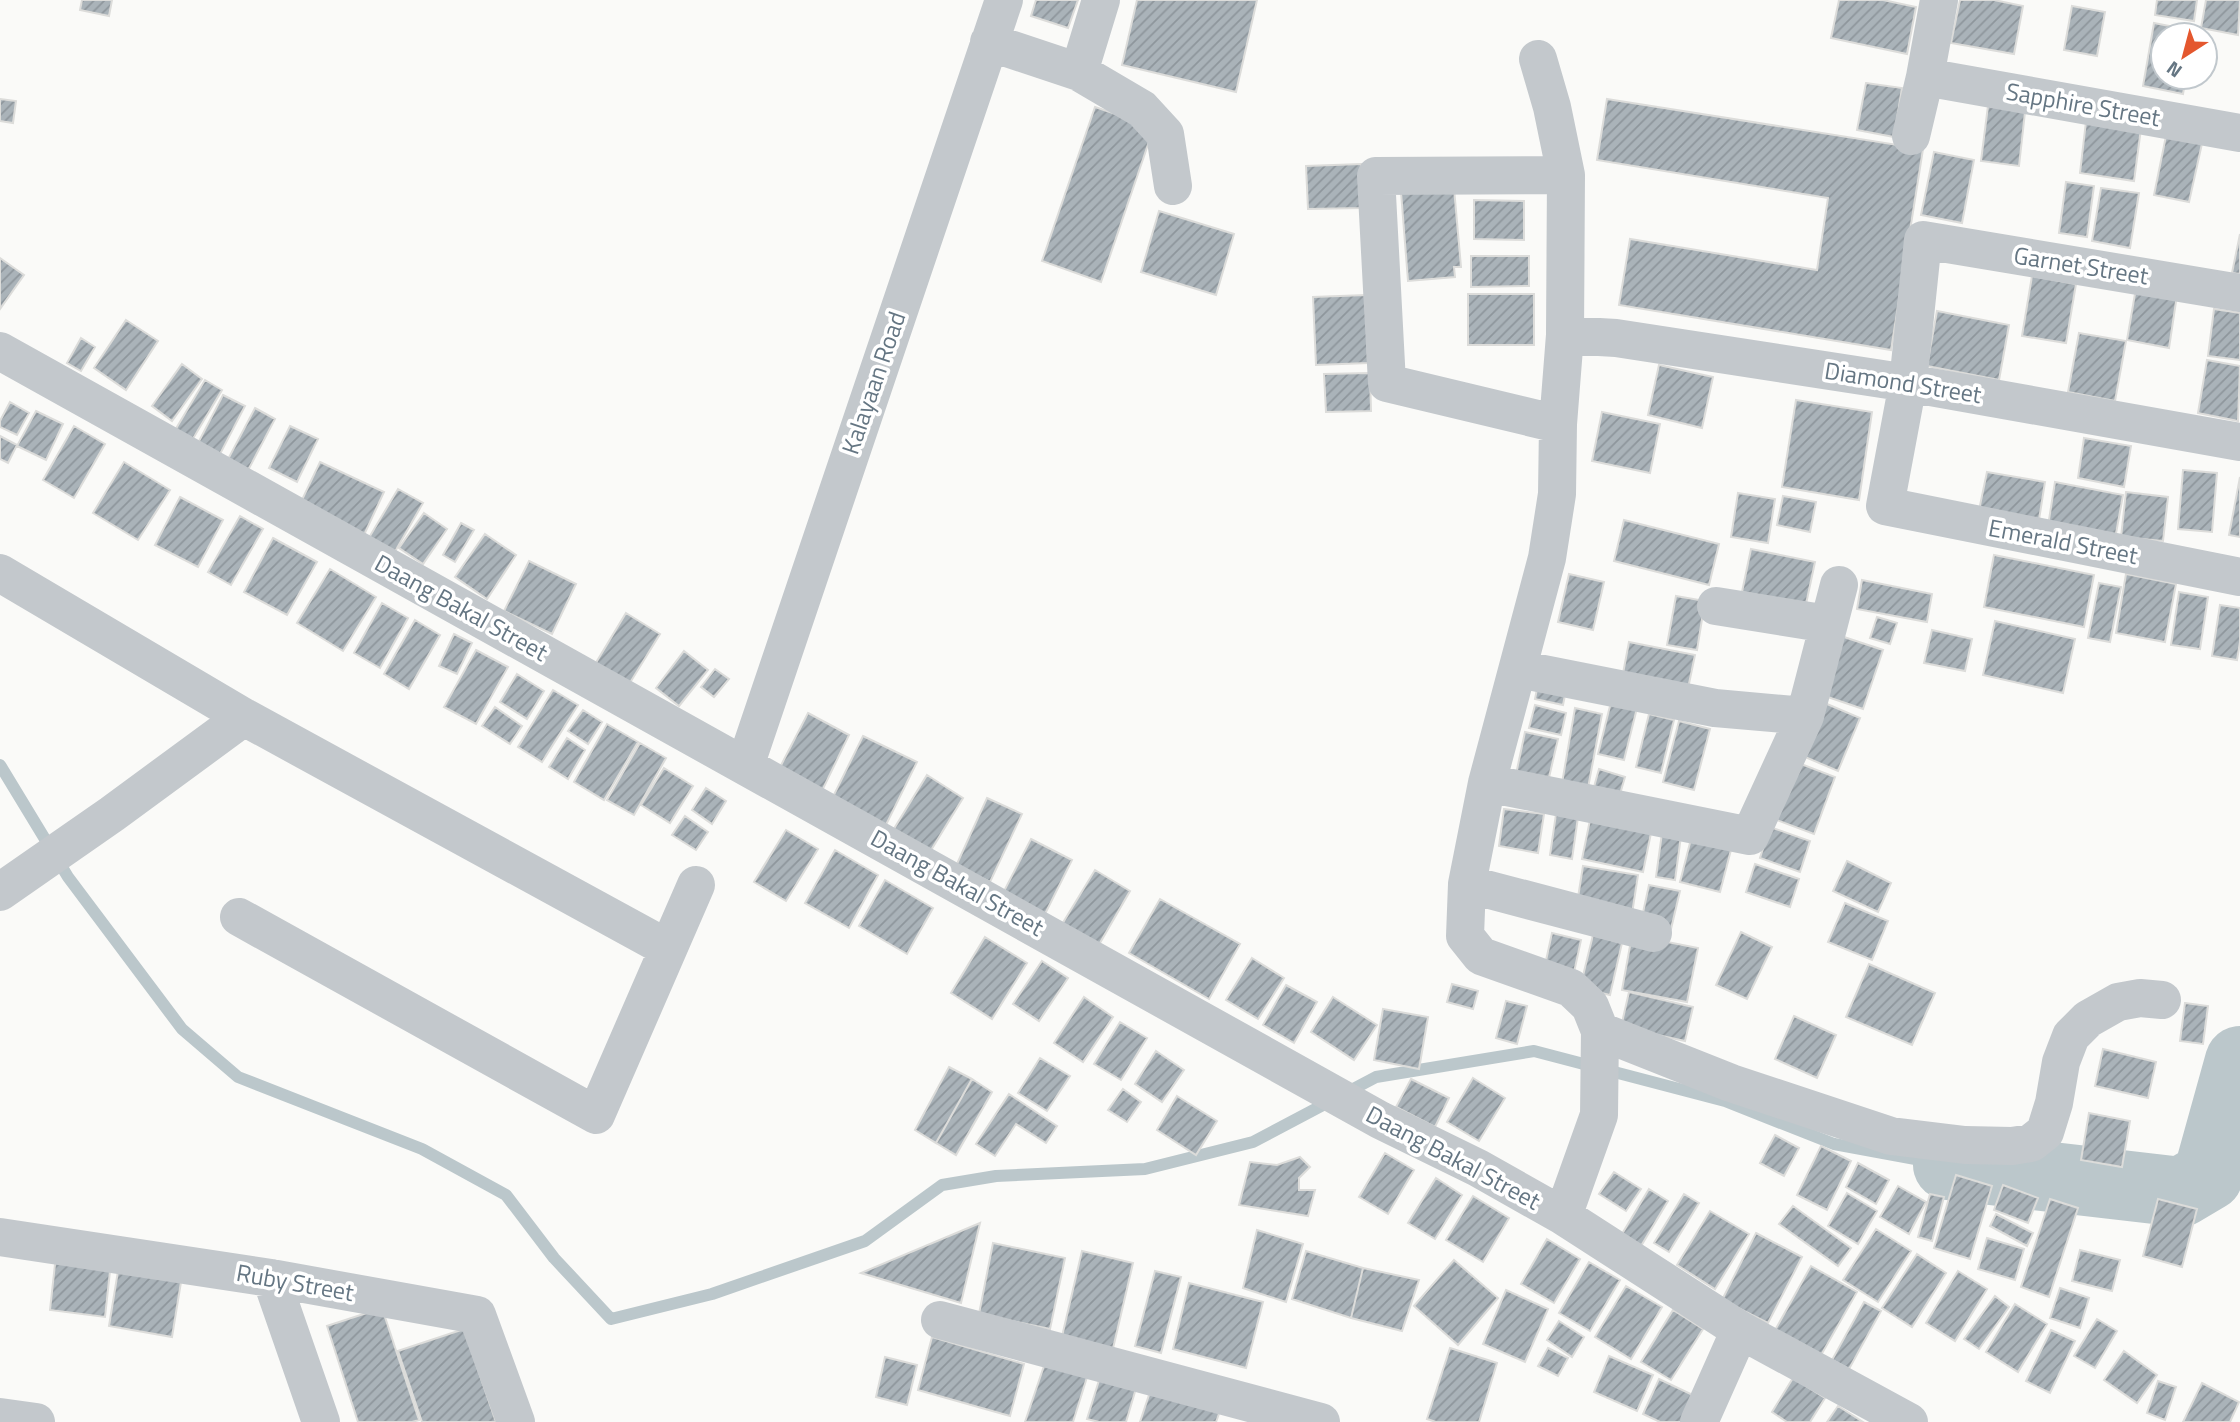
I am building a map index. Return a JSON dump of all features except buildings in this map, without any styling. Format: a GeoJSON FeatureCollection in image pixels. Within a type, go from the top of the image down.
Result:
{"type":"FeatureCollection","features":[{"type":"Feature","properties":{"kind":"street","name":"Kalayaan Road"},"geometry":{"type":"LineString","coordinates":[[745,766],[1004,0]]}},
{"type":"Feature","properties":{"kind":"street"},"geometry":{"type":"LineString","coordinates":[[1079,72],[1101,0]]}},
{"type":"Feature","properties":{"kind":"street"},"geometry":{"type":"LineString","coordinates":[[1911,136],[1939,0]]}},
{"type":"Feature","properties":{"kind":"street"},"geometry":{"type":"LineString","coordinates":[[989,42],[1079,72],[1142,110],[1164,134],[1173,186]]}},
{"type":"Feature","properties":{"kind":"street"},"geometry":{"type":"LineString","coordinates":[[1538,59],[1552,107],[1566,175],[1565,335],[1558,424],[1557,494],[1547,558],[1487,783],[1467,884],[1465,936],[1481,956],[1571,988],[1590,1006],[1600,1036],[1599,1115],[1563,1216]]}},
{"type":"Feature","properties":{"kind":"street","name":"Sapphire Street"},"geometry":{"type":"LineString","coordinates":[[1925,77],[2240,133]]}},
{"type":"Feature","properties":{"kind":"street"},"geometry":{"type":"LineString","coordinates":[[1558,424],[1387,383],[1376,176],[1566,175]]}},
{"type":"Feature","properties":{"kind":"street","name":"Garnet Street"},"geometry":{"type":"LineString","coordinates":[[1908,383],[1923,240],[2240,293]]}},
{"type":"Feature","properties":{"kind":"street","name":"Diamond Street"},"geometry":{"type":"LineString","coordinates":[[1565,335],[1616,338],[1908,383],[2240,442]]}},
{"type":"Feature","properties":{"kind":"street","name":"Daang Bakal Street"},"geometry":{"type":"LineString","coordinates":[[0,351],[1380,1120],[1478,1168],[1563,1216],[1740,1329],[1909,1422]]}},
{"type":"Feature","properties":{"kind":"street","name":"Emerald Street"},"geometry":{"type":"LineString","coordinates":[[1908,383],[1885,506],[2240,577]]}},
{"type":"Feature","properties":{"kind":"street"},"geometry":{"type":"LineString","coordinates":[[0,573],[244,717],[667,948]]}},
{"type":"Feature","properties":{"kind":"street"},"geometry":{"type":"LineString","coordinates":[[1487,783],[1751,836],[1805,716],[1839,585]]}},
{"type":"Feature","properties":{"kind":"street"},"geometry":{"type":"LineString","coordinates":[[1716,606],[1828,624]]}},
{"type":"Feature","properties":{"kind":"street"},"geometry":{"type":"LineString","coordinates":[[1518,669],[1715,708],[1805,716]]}},
{"type":"Feature","properties":{"kind":"street"},"geometry":{"type":"LineString","coordinates":[[0,892],[244,717]]}},
{"type":"Feature","properties":{"kind":"street"},"geometry":{"type":"LineString","coordinates":[[1467,884],[1653,933]]}},
{"type":"Feature","properties":{"kind":"street"},"geometry":{"type":"LineString","coordinates":[[239,917],[596,1115],[696,886]]}},
{"type":"Feature","properties":{"kind":"street"},"geometry":{"type":"LineString","coordinates":[[1600,1036],[1891,1136],[1965,1145],[2012,1146],[2031,1143],[2045,1132],[2054,1103],[2061,1062],[2071,1036],[2088,1019],[2118,1002],[2140,998],[2162,1000]]}},
{"type":"Feature","properties":{"kind":"street","name":"Ruby Street"},"geometry":{"type":"LineString","coordinates":[[0,1237],[271,1278],[477,1315],[516,1422]]}},
{"type":"Feature","properties":{"kind":"street"},"geometry":{"type":"LineString","coordinates":[[271,1278],[321,1422]]}},
{"type":"Feature","properties":{"kind":"street"},"geometry":{"type":"LineString","coordinates":[[940,1320],[1229,1410],[1321,1422]]}},
{"type":"Feature","properties":{"kind":"street"},"geometry":{"type":"LineString","coordinates":[[1699,1422],[1740,1329]]}},
{"type":"Feature","properties":{"kind":"street"},"geometry":{"type":"LineString","coordinates":[[0,1417],[36,1422]]}},
{"type":"Feature","properties":{"kind":"waterway"},"geometry":{"type":"LineString","coordinates":[[0,765],[68,877],[182,1029],[238,1077],[422,1149],[506,1195],[554,1258],[611,1319],[712,1294],[865,1241],[942,1185],[996,1176],[1145,1169],[1253,1142],[1376,1077],[1534,1051],[1725,1101],[1834,1144],[1948,1165]]}},
{"type":"Feature","properties":{"kind":"waterway"},"geometry":{"type":"LineString","coordinates":[[1948,1165],[2181,1192],[2208,1176],[2240,1061]]}}]}
